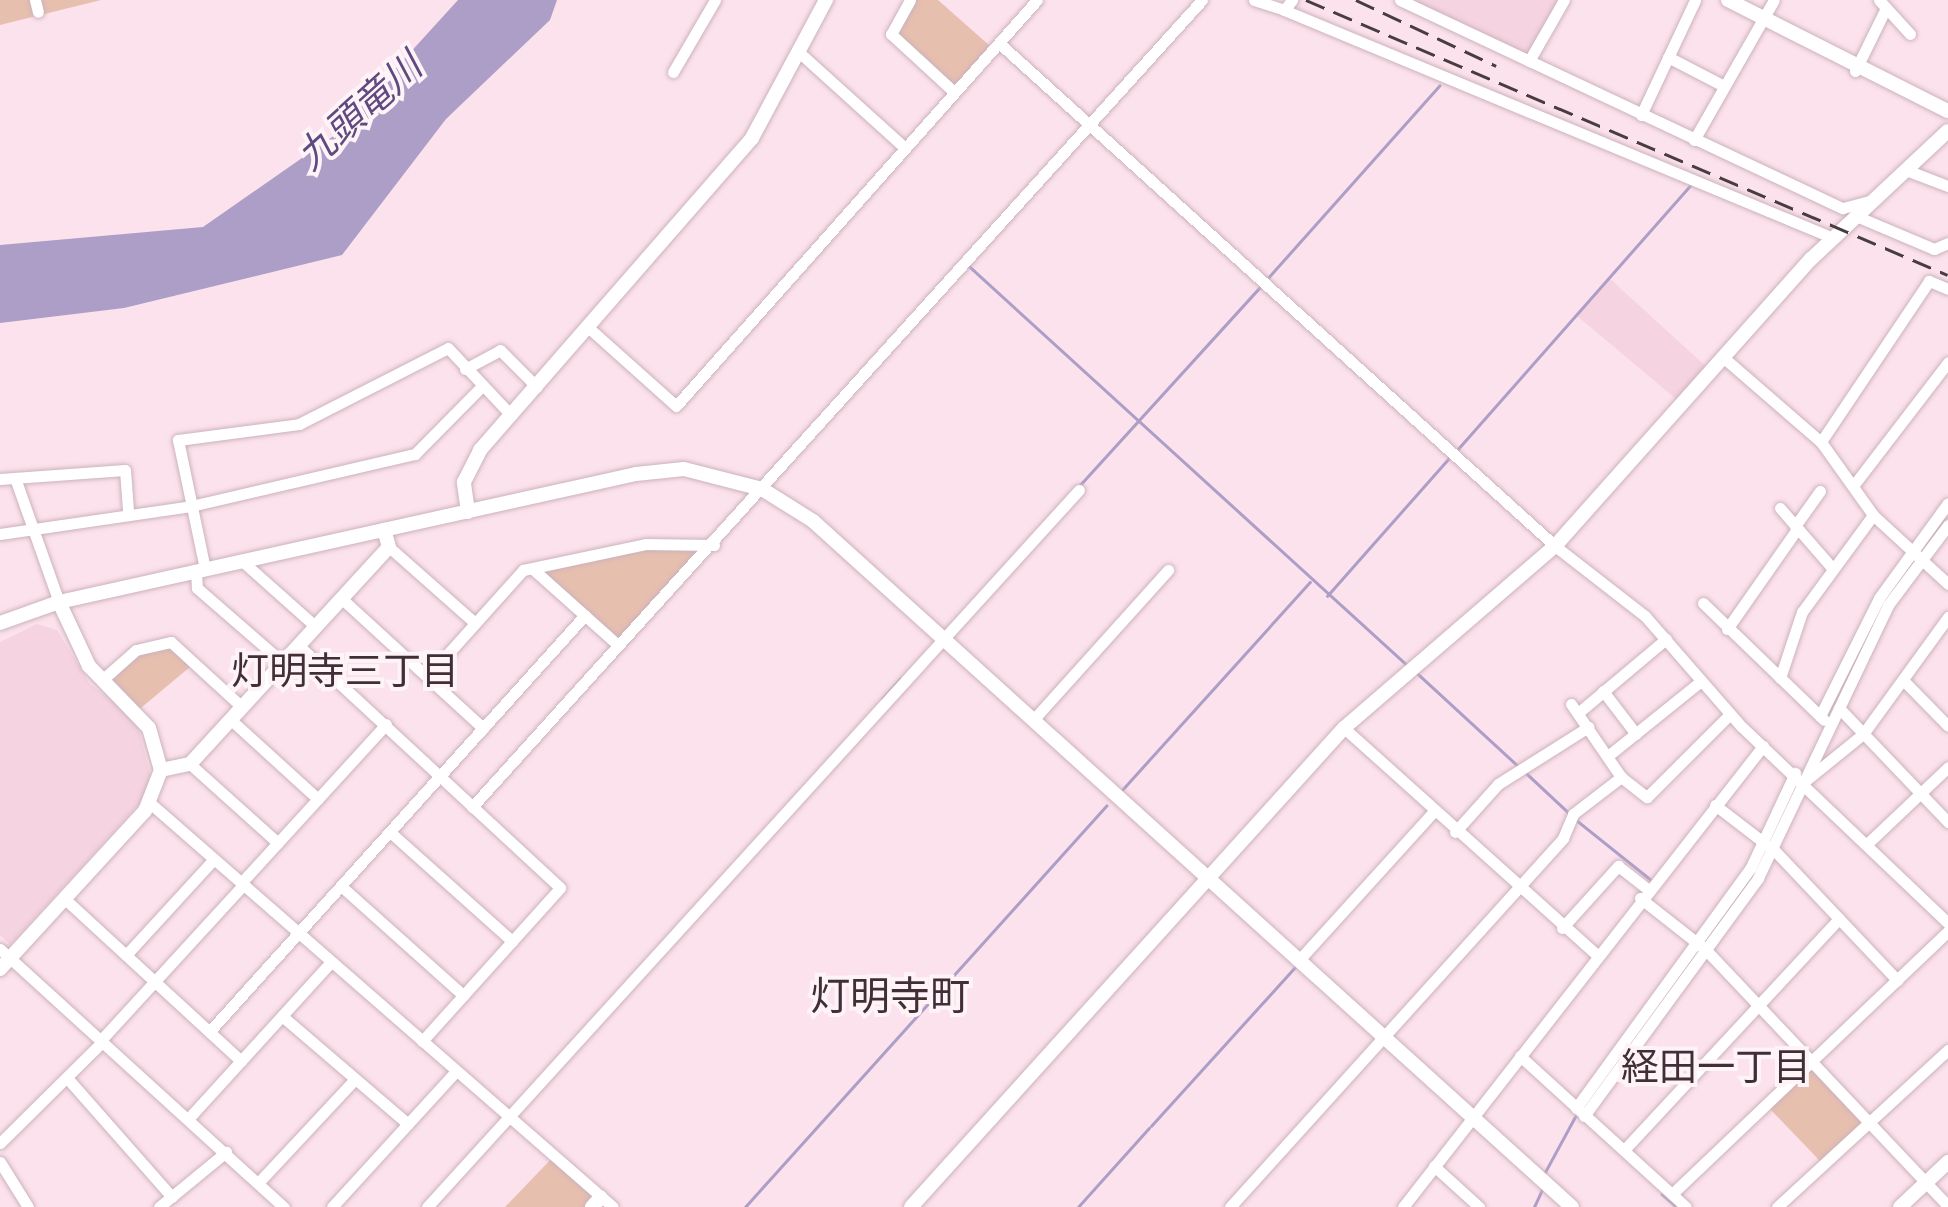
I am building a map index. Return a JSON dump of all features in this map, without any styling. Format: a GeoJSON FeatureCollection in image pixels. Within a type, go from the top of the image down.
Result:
{"type":"FeatureCollection","features":[{"type":"Feature","properties":{"kind":"street"},"geometry":{"type":"LineString","coordinates":[[673,72],[715,0]]}},
{"type":"Feature","properties":{"kind":"street"},"geometry":{"type":"LineString","coordinates":[[468,512],[469,467],[752,138],[802,54],[826,0]]}},
{"type":"Feature","properties":{"kind":"street"},"geometry":{"type":"LineString","coordinates":[[910,0],[891,34],[954,92]]}},
{"type":"Feature","properties":{"kind":"street"},"geometry":{"type":"LineString","coordinates":[[590,329],[676,406],[1037,0]]}},
{"type":"Feature","properties":{"kind":"street"},"geometry":{"type":"LineString","coordinates":[[472,807],[714,544],[1202,0]]}},
{"type":"Feature","properties":{"kind":"street"},"geometry":{"type":"LineString","coordinates":[[1254,0],[1288,6],[1833,238]]}},
{"type":"Feature","properties":{"kind":"street"},"geometry":{"type":"LineString","coordinates":[[1400,0],[1843,208],[1872,200]]}},
{"type":"Feature","properties":{"kind":"street"},"geometry":{"type":"LineString","coordinates":[[1529,61],[1564,0]]}},
{"type":"Feature","properties":{"kind":"street"},"geometry":{"type":"LineString","coordinates":[[1641,114],[1695,0]]}},
{"type":"Feature","properties":{"kind":"street"},"geometry":{"type":"LineString","coordinates":[[1728,0],[1855,71],[1948,111]]}},
{"type":"Feature","properties":{"kind":"street"},"geometry":{"type":"LineString","coordinates":[[1694,140],[1774,0]]}},
{"type":"Feature","properties":{"kind":"street"},"geometry":{"type":"LineString","coordinates":[[1855,71],[1882,4],[1910,34]]}},
{"type":"Feature","properties":{"kind":"street"},"geometry":{"type":"LineString","coordinates":[[999,42],[1555,546],[1666,639],[1730,714],[1948,923]]}},
{"type":"Feature","properties":{"kind":"street"},"geometry":{"type":"LineString","coordinates":[[802,54],[905,148]]}},
{"type":"Feature","properties":{"kind":"street"},"geometry":{"type":"LineString","coordinates":[[1668,57],[1724,86]]}},
{"type":"Feature","properties":{"kind":"street"},"geometry":{"type":"LineString","coordinates":[[911,1207],[1344,728],[1555,546],[1833,238],[1948,131]]}},
{"type":"Feature","properties":{"kind":"street"},"geometry":{"type":"LineString","coordinates":[[1906,170],[1948,186]]}},
{"type":"Feature","properties":{"kind":"street"},"geometry":{"type":"LineString","coordinates":[[1856,216],[1934,249],[1948,243]]}},
{"type":"Feature","properties":{"kind":"street"},"geometry":{"type":"LineString","coordinates":[[1822,442],[1929,281],[1948,290]]}},
{"type":"Feature","properties":{"kind":"street"},"geometry":{"type":"LineString","coordinates":[[282,662],[197,588],[200,570],[192,506],[178,440],[299,424],[448,348],[480,388],[511,415]]}},
{"type":"Feature","properties":{"kind":"street"},"geometry":{"type":"LineString","coordinates":[[465,369],[500,350],[536,388]]}},
{"type":"Feature","properties":{"kind":"street"},"geometry":{"type":"LineString","coordinates":[[1724,358],[1822,442],[1873,515],[1915,559],[1948,584]]}},
{"type":"Feature","properties":{"kind":"street"},"geometry":{"type":"LineString","coordinates":[[1853,486],[1948,362]]}},
{"type":"Feature","properties":{"kind":"street"},"geometry":{"type":"LineString","coordinates":[[0,534],[128,510],[192,506],[415,454],[480,388]]}},
{"type":"Feature","properties":{"kind":"street"},"geometry":{"type":"LineString","coordinates":[[0,623],[59,602],[200,570],[684,469],[762,489],[813,521],[1572,1207]]}},
{"type":"Feature","properties":{"kind":"street"},"geometry":{"type":"LineString","coordinates":[[0,479],[125,470],[128,510]]}},
{"type":"Feature","properties":{"kind":"street"},"geometry":{"type":"LineString","coordinates":[[15,478],[77,649],[149,728],[161,770],[150,804],[66,900],[3,958],[102,1041],[281,1206]]}},
{"type":"Feature","properties":{"kind":"street"},"geometry":{"type":"LineString","coordinates":[[428,1207],[1079,490]]}},
{"type":"Feature","properties":{"kind":"street"},"geometry":{"type":"LineString","coordinates":[[1726,629],[1820,490]]}},
{"type":"Feature","properties":{"kind":"street"},"geometry":{"type":"LineString","coordinates":[[1701,946],[1830,727],[1888,605],[1948,503]]}},
{"type":"Feature","properties":{"kind":"street"},"geometry":{"type":"LineString","coordinates":[[1780,508],[1833,570]]}},
{"type":"Feature","properties":{"kind":"street"},"geometry":{"type":"LineString","coordinates":[[1780,678],[1802,612],[1873,515]]}},
{"type":"Feature","properties":{"kind":"street"},"geometry":{"type":"LineString","coordinates":[[1820,716],[1915,559],[1948,525]]}},
{"type":"Feature","properties":{"kind":"street"},"geometry":{"type":"LineString","coordinates":[[384,530],[389,547],[475,623]]}},
{"type":"Feature","properties":{"kind":"street"},"geometry":{"type":"LineString","coordinates":[[427,677],[522,570],[645,544],[714,544]]}},
{"type":"Feature","properties":{"kind":"street"},"geometry":{"type":"LineString","coordinates":[[161,770],[190,764],[389,547]]}},
{"type":"Feature","properties":{"kind":"street"},"geometry":{"type":"LineString","coordinates":[[242,561],[314,626]]}},
{"type":"Feature","properties":{"kind":"street"},"geometry":{"type":"LineString","coordinates":[[534,570],[618,646]]}},
{"type":"Feature","properties":{"kind":"street"},"geometry":{"type":"LineString","coordinates":[[1033,720],[1168,570]]}},
{"type":"Feature","properties":{"kind":"street"},"geometry":{"type":"LineString","coordinates":[[340,598],[483,728]]}},
{"type":"Feature","properties":{"kind":"street"},"geometry":{"type":"LineString","coordinates":[[1702,602],[1830,727]]}},
{"type":"Feature","properties":{"kind":"street"},"geometry":{"type":"LineString","coordinates":[[209,1032],[584,615]]}},
{"type":"Feature","properties":{"kind":"street"},"geometry":{"type":"LineString","coordinates":[[1580,1112],[1774,851],[1800,777],[1863,734],[1946,626]]}},
{"type":"Feature","properties":{"kind":"street"},"geometry":{"type":"LineString","coordinates":[[1666,639],[1603,691],[1574,709],[1621,777],[1647,797],[1730,714]]}},
{"type":"Feature","properties":{"kind":"street"},"geometry":{"type":"LineString","coordinates":[[102,680],[136,650],[171,642],[242,707]]}},
{"type":"Feature","properties":{"kind":"street"},"geometry":{"type":"LineString","coordinates":[[298,645],[560,888],[422,1040]]}},
{"type":"Feature","properties":{"kind":"street"},"geometry":{"type":"LineString","coordinates":[[1903,680],[1948,726]]}},
{"type":"Feature","properties":{"kind":"street"},"geometry":{"type":"LineString","coordinates":[[1609,756],[1701,681]]}},
{"type":"Feature","properties":{"kind":"street"},"geometry":{"type":"LineString","coordinates":[[1603,691],[1636,734]]}},
{"type":"Feature","properties":{"kind":"street"},"geometry":{"type":"LineString","coordinates":[[1839,708],[1948,822]]}},
{"type":"Feature","properties":{"kind":"street"},"geometry":{"type":"LineString","coordinates":[[230,720],[318,799]]}},
{"type":"Feature","properties":{"kind":"street"},"geometry":{"type":"LineString","coordinates":[[0,1143],[68,1079],[386,724]]}},
{"type":"Feature","properties":{"kind":"street"},"geometry":{"type":"LineString","coordinates":[[1456,832],[1498,784],[1588,727]]}},
{"type":"Feature","properties":{"kind":"street"},"geometry":{"type":"LineString","coordinates":[[1344,728],[1517,889],[1597,955]]}},
{"type":"Feature","properties":{"kind":"street"},"geometry":{"type":"LineString","coordinates":[[1403,1207],[1643,894],[1763,746]]}},
{"type":"Feature","properties":{"kind":"street"},"geometry":{"type":"LineString","coordinates":[[190,764],[278,843]]}},
{"type":"Feature","properties":{"kind":"street"},"geometry":{"type":"LineString","coordinates":[[1867,844],[1948,768]]}},
{"type":"Feature","properties":{"kind":"street"},"geometry":{"type":"LineString","coordinates":[[1230,1207],[1517,889],[1573,814],[1621,777]]}},
{"type":"Feature","properties":{"kind":"street"},"geometry":{"type":"LineString","coordinates":[[150,804],[510,1117],[602,1204]]}},
{"type":"Feature","properties":{"kind":"street"},"geometry":{"type":"LineString","coordinates":[[1715,806],[1774,851],[1897,980]]}},
{"type":"Feature","properties":{"kind":"street"},"geometry":{"type":"LineString","coordinates":[[1299,960],[1434,811]]}},
{"type":"Feature","properties":{"kind":"street"},"geometry":{"type":"LineString","coordinates":[[390,832],[512,942]]}},
{"type":"Feature","properties":{"kind":"street"},"geometry":{"type":"LineString","coordinates":[[126,955],[214,859]]}},
{"type":"Feature","properties":{"kind":"street"},"geometry":{"type":"LineString","coordinates":[[1562,928],[1618,866],[1754,1000],[1948,1206]]}},
{"type":"Feature","properties":{"kind":"street"},"geometry":{"type":"LineString","coordinates":[[341,886],[463,996]]}},
{"type":"Feature","properties":{"kind":"street"},"geometry":{"type":"LineString","coordinates":[[66,900],[241,1061]]}},
{"type":"Feature","properties":{"kind":"street"},"geometry":{"type":"LineString","coordinates":[[1624,1150],[1754,1000],[1839,918]]}},
{"type":"Feature","properties":{"kind":"street"},"geometry":{"type":"LineString","coordinates":[[1672,1194],[1948,931]]}},
{"type":"Feature","properties":{"kind":"street"},"geometry":{"type":"LineString","coordinates":[[188,1119],[332,962]]}},
{"type":"Feature","properties":{"kind":"street"},"geometry":{"type":"LineString","coordinates":[[282,1016],[408,1124]]}},
{"type":"Feature","properties":{"kind":"street"},"geometry":{"type":"LineString","coordinates":[[1777,1207],[1948,1050]]}},
{"type":"Feature","properties":{"kind":"street"},"geometry":{"type":"LineString","coordinates":[[1520,1056],[1686,1207]]}},
{"type":"Feature","properties":{"kind":"street"},"geometry":{"type":"LineString","coordinates":[[332,1207],[456,1071]]}},
{"type":"Feature","properties":{"kind":"street"},"geometry":{"type":"LineString","coordinates":[[68,1079],[172,1197]]}},
{"type":"Feature","properties":{"kind":"street"},"geometry":{"type":"LineString","coordinates":[[258,1183],[356,1079]]}},
{"type":"Feature","properties":{"kind":"street"},"geometry":{"type":"LineString","coordinates":[[159,1207],[226,1152]]}},
{"type":"Feature","properties":{"kind":"street"},"geometry":{"type":"LineString","coordinates":[[0,1162],[28,1207]]}},
{"type":"Feature","properties":{"kind":"street"},"geometry":{"type":"LineString","coordinates":[[1900,1207],[1948,1162]]}},
{"type":"Feature","properties":{"kind":"street"},"geometry":{"type":"LineString","coordinates":[[1434,1166],[1478,1207]]}},
{"type":"Feature","properties":{"kind":"shaded area"},"geometry":{"type":"Polygon","coordinates":[[[0,0],[101,0],[0,25],[0,0]]]}},
{"type":"Feature","properties":{"kind":"shaded area"},"geometry":{"type":"Polygon","coordinates":[[[914,0],[938,0],[990,46],[954,92],[891,34],[914,0]]]}},
{"type":"Feature","properties":{"kind":"shaded area"},"geometry":{"type":"Polygon","coordinates":[[[1411,0],[1559,0],[1528,56],[1411,0]]]}},
{"type":"Feature","properties":{"kind":"shaded area"},"geometry":{"type":"Polygon","coordinates":[[[1609,278],[1711,371],[1682,404],[1576,315],[1609,278]]]}},
{"type":"Feature","properties":{"kind":"shaded area"},"geometry":{"type":"Polygon","coordinates":[[[645,544],[704,545],[615,643],[538,573],[645,544]]]}},
{"type":"Feature","properties":{"kind":"shaded area"},"geometry":{"type":"Polygon","coordinates":[[[37,624],[57,630],[90,684],[136,719],[151,777],[141,802],[10,945],[0,935],[0,642],[37,624]]]}},
{"type":"Feature","properties":{"kind":"shaded area"},"geometry":{"type":"Polygon","coordinates":[[[171,642],[190,667],[136,712],[111,682],[138,654],[171,642]]]}},
{"type":"Feature","properties":{"kind":"shaded area"},"geometry":{"type":"Polygon","coordinates":[[[1814,1065],[1866,1121],[1822,1163],[1769,1108],[1814,1065]]]}},
{"type":"Feature","properties":{"kind":"shaded area"},"geometry":{"type":"Polygon","coordinates":[[[554,1156],[601,1197],[592,1207],[505,1207],[554,1156]]]}},
{"type":"Feature","properties":{"kind":"water","name":"九頭竜川"},"geometry":{"type":"Polygon","coordinates":[[[458,0],[557,0],[550,20],[446,119],[342,255],[124,308],[0,323],[0,245],[203,227],[335,135],[458,0]]]}},
{"type":"Feature","properties":{"kind":"waterway"},"geometry":{"type":"LineString","coordinates":[[1267,279],[1439,86]]}},
{"type":"Feature","properties":{"kind":"waterway"},"geometry":{"type":"LineString","coordinates":[[1457,450],[1691,185]]}},
{"type":"Feature","properties":{"kind":"waterway"},"geometry":{"type":"LineString","coordinates":[[969,266],[1407,665]]}},
{"type":"Feature","properties":{"kind":"waterway"},"geometry":{"type":"LineString","coordinates":[[1079,486],[1262,285]]}},
{"type":"Feature","properties":{"kind":"waterway"},"geometry":{"type":"LineString","coordinates":[[1327,596],[1451,456]]}},
{"type":"Feature","properties":{"kind":"waterway"},"geometry":{"type":"LineString","coordinates":[[1122,790],[1310,582]]}},
{"type":"Feature","properties":{"kind":"waterway"},"geometry":{"type":"LineString","coordinates":[[1417,673],[1518,766]]}},
{"type":"Feature","properties":{"kind":"waterway"},"geometry":{"type":"LineString","coordinates":[[882,699],[900,679]]}},
{"type":"Feature","properties":{"kind":"waterway"},"geometry":{"type":"LineString","coordinates":[[1524,771],[1569,813]]}},
{"type":"Feature","properties":{"kind":"waterway"},"geometry":{"type":"LineString","coordinates":[[745,1207],[1106,806]]}},
{"type":"Feature","properties":{"kind":"waterway"},"geometry":{"type":"LineString","coordinates":[[1575,819],[1650,879]]}},
{"type":"Feature","properties":{"kind":"waterway"},"geometry":{"type":"LineString","coordinates":[[1704,942],[1718,922]]}},
{"type":"Feature","properties":{"kind":"waterway"},"geometry":{"type":"LineString","coordinates":[[1151,1126],[1295,967]]}},
{"type":"Feature","properties":{"kind":"waterway"},"geometry":{"type":"LineString","coordinates":[[1544,1174],[1575,1117]]}},
{"type":"Feature","properties":{"kind":"waterway"},"geometry":{"type":"LineString","coordinates":[[1078,1207],[1149,1128]]}},
{"type":"Feature","properties":{"kind":"waterway"},"geometry":{"type":"LineString","coordinates":[[1534,1207],[1542,1190]]}},
{"type":"Feature","properties":{"kind":"waterway"},"geometry":{"type":"LineString","coordinates":[[1662,1194],[1677,1207]]}},
{"type":"Feature","properties":{"kind":"railway"},"geometry":{"type":"LineString","coordinates":[[1306,0],[1948,275]]}},
{"type":"Feature","properties":{"kind":"railway"},"geometry":{"type":"LineString","coordinates":[[1356,0],[1496,66]]}},
{"type":"Feature","properties":{"kind":"district","name":"灯明寺三丁目"},"geometry":{"type":"Point","coordinates":[345,671]}},
{"type":"Feature","properties":{"kind":"district","name":"灯明寺町"},"geometry":{"type":"Point","coordinates":[890,996]}},
{"type":"Feature","properties":{"kind":"district","name":"経田一丁目"},"geometry":{"type":"Point","coordinates":[1716,1067]}}]}
